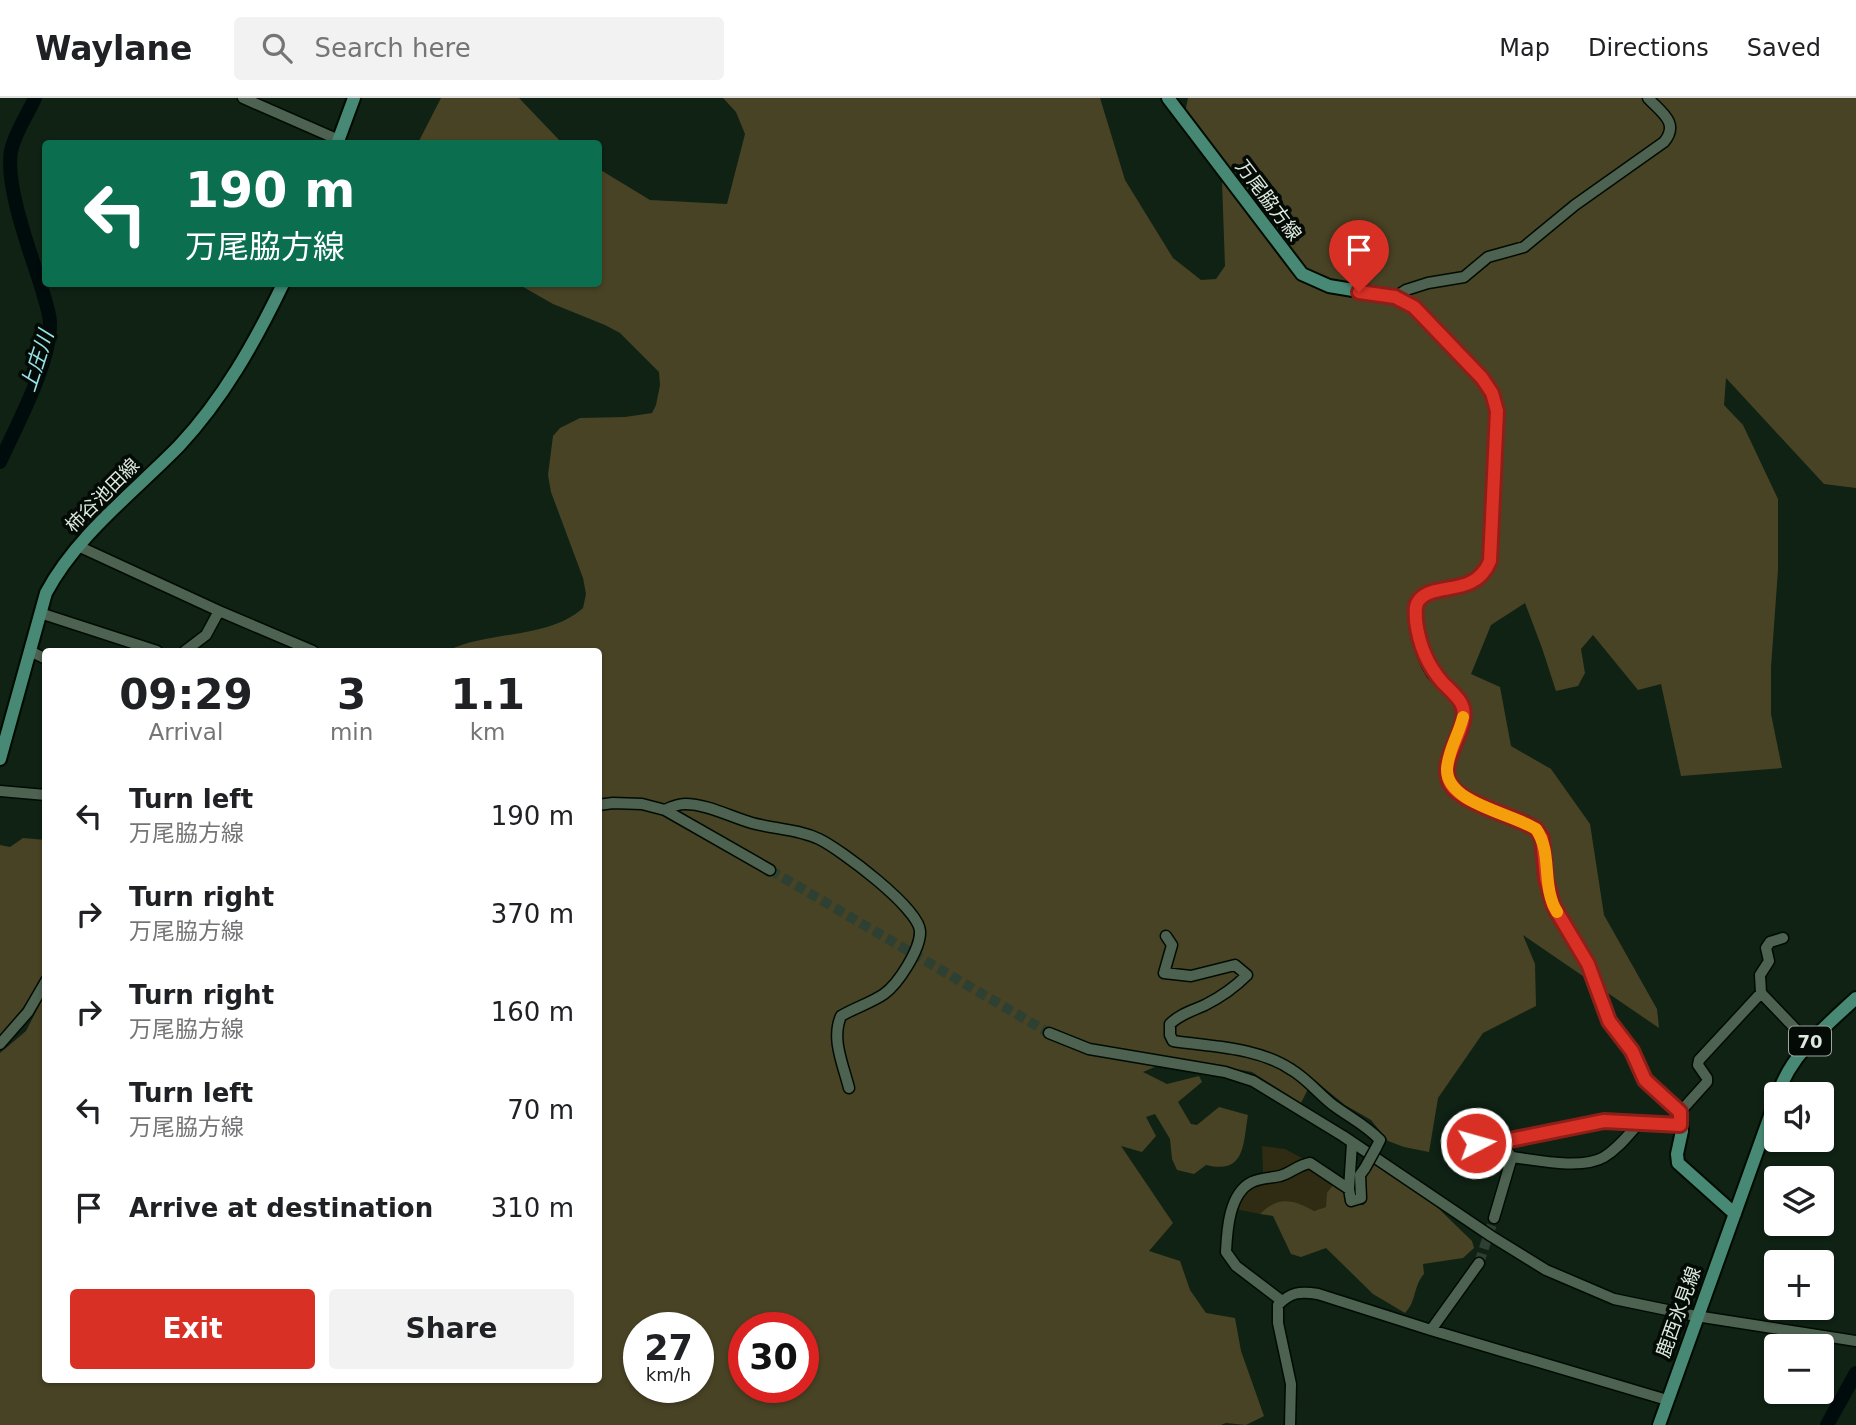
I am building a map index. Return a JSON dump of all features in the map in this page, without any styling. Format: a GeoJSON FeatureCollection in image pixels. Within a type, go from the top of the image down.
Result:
{"type":"FeatureCollection","features":[{"type":"Feature","properties":{"kind":"main road"},"geometry":{"type":"LineString","coordinates":[[339,140],[354,98]]}},
{"type":"Feature","properties":{"kind":"main road","name":"万尾脇方線"},"geometry":{"type":"LineString","coordinates":[[1168,98],[1302,274],[1329,286],[1395,297],[1414,307],[1463,356],[1492,393],[1497,411],[1490,561],[1485,573],[1475,580],[1429,594],[1419,599],[1415,608],[1422,650],[1433,671],[1462,704],[1463,717],[1450,754],[1448,778],[1451,786],[1461,796],[1536,829],[1542,838],[1546,879],[1553,905],[1588,964],[1609,1021],[1632,1051],[1645,1080],[1680,1118]]}},
{"type":"Feature","properties":{"kind":"main road","name":"柿谷池田線"},"geometry":{"type":"LineString","coordinates":[[0,759],[46,593],[58,570],[181,443],[217,399],[262,329],[282,287]]}},
{"type":"Feature","properties":{"kind":"main road","name":"70"},"geometry":{"type":"LineString","coordinates":[[1782,1082],[1808,1042],[1856,998]]}},
{"type":"Feature","properties":{"kind":"main road"},"geometry":{"type":"LineString","coordinates":[[1680,1118],[1682,1131],[1677,1154],[1678,1163],[1735,1214],[1764,1133]]}},
{"type":"Feature","properties":{"kind":"main road","name":"鹿西氷見線"},"geometry":{"type":"LineString","coordinates":[[1659,1425],[1696,1316],[1735,1214]]}},
{"type":"Feature","properties":{"kind":"street"},"geometry":{"type":"LineString","coordinates":[[243,98],[334,140]]}},
{"type":"Feature","properties":{"kind":"street"},"geometry":{"type":"LineString","coordinates":[[1395,297],[1406,290],[1428,283],[1464,277],[1488,257],[1524,247],[1575,205],[1664,142],[1671,129],[1669,118],[1648,98]]}},
{"type":"Feature","properties":{"kind":"street"},"geometry":{"type":"LineString","coordinates":[[78,547],[306,648]]}},
{"type":"Feature","properties":{"kind":"street"},"geometry":{"type":"LineString","coordinates":[[189,648],[206,635],[219,611]]}},
{"type":"Feature","properties":{"kind":"street"},"geometry":{"type":"LineString","coordinates":[[40,613],[148,648]]}},
{"type":"Feature","properties":{"kind":"street"},"geometry":{"type":"LineString","coordinates":[[30,651],[42,657]]}},
{"type":"Feature","properties":{"kind":"street"},"geometry":{"type":"LineString","coordinates":[[0,791],[42,795]]}},
{"type":"Feature","properties":{"kind":"street"},"geometry":{"type":"LineString","coordinates":[[602,804],[642,804],[665,810],[770,870]]}},
{"type":"Feature","properties":{"kind":"street"},"geometry":{"type":"LineString","coordinates":[[665,810],[684,804],[699,806],[755,824],[816,837],[855,861],[888,890],[917,921],[920,930],[917,948],[890,988],[883,995],[841,1016],[836,1028],[849,1087]]}},
{"type":"Feature","properties":{"kind":"street"},"geometry":{"type":"LineString","coordinates":[[1166,936],[1172,945],[1164,973],[1191,976],[1235,965],[1247,975],[1234,988],[1177,1017],[1170,1024],[1173,1041],[1250,1051],[1282,1063],[1340,1110],[1368,1128],[1380,1140],[1360,1175],[1361,1198],[1352,1201],[1349,1189],[1352,1143]]}},
{"type":"Feature","properties":{"kind":"street"},"geometry":{"type":"LineString","coordinates":[[1783,938],[1770,942],[1766,948],[1769,961],[1760,975],[1761,993],[1808,1042]]}},
{"type":"Feature","properties":{"kind":"street"},"geometry":{"type":"LineString","coordinates":[[0,1044],[28,1012],[42,988]]}},
{"type":"Feature","properties":{"kind":"street"},"geometry":{"type":"LineString","coordinates":[[1476,1143],[1500,1142],[1604,1121],[1640,1122],[1680,1118],[1707,1082],[1698,1065],[1699,1060],[1761,993]]}},
{"type":"Feature","properties":{"kind":"street"},"geometry":{"type":"LineString","coordinates":[[1049,1033],[1089,1049],[1226,1072],[1253,1081],[1546,1270],[1614,1299],[1696,1316],[1854,1340]]}},
{"type":"Feature","properties":{"kind":"street"},"geometry":{"type":"LineString","coordinates":[[1500,1142],[1511,1157],[1548,1162],[1594,1161],[1614,1149],[1640,1122]]}},
{"type":"Feature","properties":{"kind":"street"},"geometry":{"type":"LineString","coordinates":[[1494,1218],[1511,1157]]}},
{"type":"Feature","properties":{"kind":"street"},"geometry":{"type":"LineString","coordinates":[[1282,1301],[1236,1266],[1226,1252],[1230,1212],[1243,1188],[1253,1181],[1289,1173],[1300,1165],[1310,1163],[1349,1189]]}},
{"type":"Feature","properties":{"kind":"street"},"geometry":{"type":"LineString","coordinates":[[1431,1331],[1479,1263]]}},
{"type":"Feature","properties":{"kind":"street"},"geometry":{"type":"LineString","coordinates":[[1290,1425],[1291,1384],[1278,1323],[1278,1305],[1287,1296],[1301,1291],[1667,1400]]}},
{"type":"Feature","properties":{"kind":"shaded area"},"geometry":{"type":"Polygon","coordinates":[[[441,98],[519,98],[559,140],[420,140],[441,98]]]}},
{"type":"Feature","properties":{"kind":"shaded area"},"geometry":{"type":"Polygon","coordinates":[[[723,98],[1100,98],[1125,180],[1173,258],[1201,280],[1216,279],[1225,266],[1222,181],[1184,117],[1188,98],[1856,98],[1856,488],[1824,484],[1726,378],[1724,405],[1743,425],[1778,499],[1778,570],[1771,667],[1771,714],[1782,768],[1681,776],[1661,684],[1638,690],[1593,635],[1581,649],[1585,673],[1578,686],[1556,691],[1525,603],[1491,625],[1471,674],[1500,687],[1511,746],[1551,769],[1590,824],[1604,915],[1657,1009],[1659,1028],[1523,935],[1535,964],[1536,1006],[1483,1033],[1438,1098],[1429,1152],[1388,1141],[1371,1120],[1345,1105],[1313,1079],[1301,1103],[1252,1072],[1176,1058],[1143,1072],[1167,1084],[1199,1076],[1202,1082],[1178,1102],[1191,1124],[1197,1125],[1219,1107],[1248,1115],[1243,1146],[1236,1161],[1219,1167],[1206,1165],[1194,1174],[1177,1170],[1172,1159],[1170,1139],[1155,1114],[1146,1117],[1156,1136],[1142,1152],[1121,1146],[1173,1223],[1149,1251],[1180,1261],[1190,1290],[1206,1313],[1235,1318],[1241,1351],[1264,1416],[1246,1425],[0,1425],[0,1053],[26,1031],[42,1000],[42,1383],[602,1383],[602,648],[454,648],[552,625],[583,608],[586,594],[583,578],[551,492],[548,475],[553,436],[560,428],[580,418],[625,417],[652,413],[660,385],[659,372],[620,333],[553,304],[523,287],[602,287],[602,171],[650,200],[727,204],[745,134],[736,112],[723,98]]]}},
{"type":"Feature","properties":{"kind":"shaded area"},"geometry":{"type":"Polygon","coordinates":[[[23,838],[42,840],[42,975],[31,997],[0,1038],[0,845],[10,847],[23,838]]]}},
{"type":"Feature","properties":{"kind":"shaded area"},"geometry":{"type":"Polygon","coordinates":[[[1262,1146],[1285,1149],[1340,1178],[1333,1185],[1326,1207],[1314,1211],[1286,1203],[1272,1206],[1260,1214],[1235,1209],[1256,1177],[1263,1172],[1262,1146]]]}},
{"type":"Feature","properties":{"kind":"shaded area"},"geometry":{"type":"Polygon","coordinates":[[[1372,1163],[1437,1207],[1472,1241],[1474,1248],[1463,1258],[1423,1264],[1424,1274],[1405,1313],[1373,1294],[1326,1248],[1301,1257],[1291,1254],[1273,1216],[1260,1214],[1273,1204],[1286,1201],[1314,1211],[1326,1207],[1327,1193],[1333,1185],[1342,1188],[1352,1205],[1364,1205],[1364,1178],[1372,1163]]]}},
{"type":"Feature","properties":{"kind":"waterway","name":"上庄川"},"geometry":{"type":"LineString","coordinates":[[0,462],[32,393],[49,338],[49,313],[15,200],[10,165],[15,137],[35,98]]}},
{"type":"Feature","properties":{"kind":"waterway"},"geometry":{"type":"LineString","coordinates":[[1827,1425],[1856,1373]]}},
{"type":"Feature","properties":{"kind":"tunnel"},"geometry":{"type":"LineString","coordinates":[[770,870],[1049,1033]]}},
{"type":"Feature","properties":{"kind":"tunnel"},"geometry":{"type":"LineString","coordinates":[[1479,1263],[1494,1218]]}},
{"type":"Feature","properties":{"kind":"slow traffic"},"geometry":{"type":"LineString","coordinates":[[1463,717],[1447,768],[1451,786],[1461,796],[1536,829],[1542,838],[1546,879],[1557,912]]}},
{"type":"Feature","properties":{"kind":"route"},"geometry":{"type":"LineString","coordinates":[[1359,292],[1395,297],[1414,307],[1482,378],[1492,393],[1497,411],[1490,561],[1485,573],[1475,580],[1429,594],[1419,599],[1415,608],[1422,650],[1433,671],[1462,704],[1463,717],[1447,768],[1451,786],[1461,796],[1536,829],[1542,838],[1546,879],[1553,905],[1588,964],[1609,1021],[1632,1051],[1645,1080],[1680,1112],[1680,1125],[1604,1121],[1500,1142],[1476,1143]]}}]}
